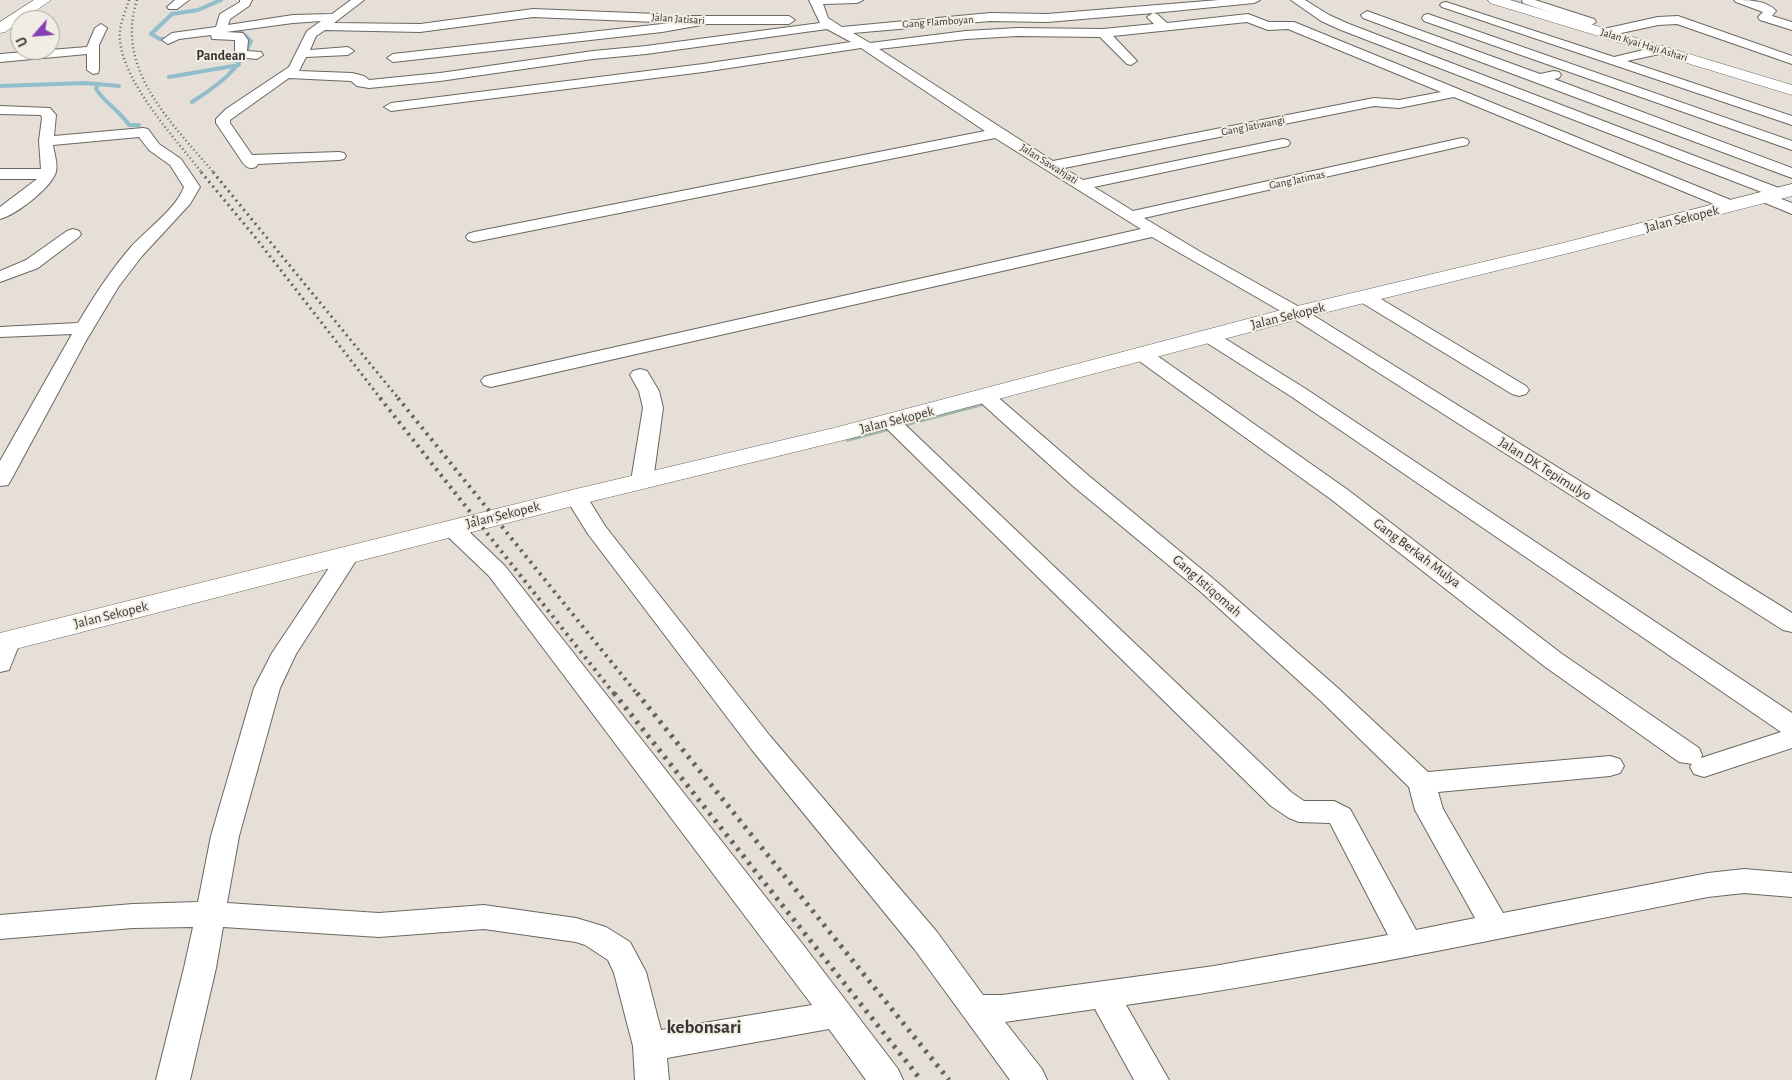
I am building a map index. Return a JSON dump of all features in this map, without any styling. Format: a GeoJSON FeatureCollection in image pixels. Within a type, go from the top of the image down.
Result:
{"type":"FeatureCollection","features":[{"type":"Feature","properties":{"kind":"street"},"geometry":{"type":"LineString","coordinates":[[0,29],[44,0]]}},
{"type":"Feature","properties":{"kind":"street"},"geometry":{"type":"LineString","coordinates":[[221,30],[224,17],[245,4],[246,0]]}},
{"type":"Feature","properties":{"kind":"street"},"geometry":{"type":"LineString","coordinates":[[339,156],[249,162],[223,123],[223,119],[294,69],[311,34],[358,0]]}},
{"type":"Feature","properties":{"kind":"street"},"geometry":{"type":"LineString","coordinates":[[815,0],[857,0]]}},
{"type":"Feature","properties":{"kind":"street"},"geometry":{"type":"LineString","coordinates":[[287,74],[352,77],[368,84],[440,77],[830,25],[815,0]]}},
{"type":"Feature","properties":{"kind":"street","name":"Gang Flamboyan"},"geometry":{"type":"LineString","coordinates":[[830,25],[990,17],[1037,18],[1063,12],[1122,13],[1254,0]]}},
{"type":"Feature","properties":{"kind":"street"},"geometry":{"type":"LineString","coordinates":[[1297,0],[1325,18],[1345,27],[1784,193]]}},
{"type":"Feature","properties":{"kind":"street"},"geometry":{"type":"LineString","coordinates":[[1740,0],[1769,10],[1764,17],[1789,26]]}},
{"type":"Feature","properties":{"kind":"street"},"geometry":{"type":"LineString","coordinates":[[393,58],[535,25],[549,2]]}},
{"type":"Feature","properties":{"kind":"street"},"geometry":{"type":"LineString","coordinates":[[517,3],[549,2],[648,6],[639,16]]}},
{"type":"Feature","properties":{"kind":"street","name":"Jalan Kyai Haji Ashari"},"geometry":{"type":"LineString","coordinates":[[1517,2],[1634,39],[1660,50],[1792,90]]}},
{"type":"Feature","properties":{"kind":"street"},"geometry":{"type":"LineString","coordinates":[[1107,4],[1122,13]]}},
{"type":"Feature","properties":{"kind":"street"},"geometry":{"type":"LineString","coordinates":[[1446,5],[1792,120]]}},
{"type":"Feature","properties":{"kind":"street"},"geometry":{"type":"LineString","coordinates":[[1144,11],[1164,27]]}},
{"type":"Feature","properties":{"kind":"street"},"geometry":{"type":"LineString","coordinates":[[1367,15],[1539,78],[1784,193]]}},
{"type":"Feature","properties":{"kind":"street"},"geometry":{"type":"LineString","coordinates":[[1557,15],[1590,22]]}},
{"type":"Feature","properties":{"kind":"street","name":"Jalan Jatisari"},"geometry":{"type":"LineString","coordinates":[[535,25],[639,16],[703,21],[830,25]]}},
{"type":"Feature","properties":{"kind":"street"},"geometry":{"type":"LineString","coordinates":[[250,55],[241,53],[242,40],[236,35],[218,35],[167,41],[169,39],[293,18],[335,17]]}},
{"type":"Feature","properties":{"kind":"street"},"geometry":{"type":"LineString","coordinates":[[1017,32],[1037,18]]}},
{"type":"Feature","properties":{"kind":"street"},"geometry":{"type":"LineString","coordinates":[[391,107],[703,68],[865,45],[1017,32],[1103,33],[1248,18],[1268,26],[1287,24],[1732,206]]}},
{"type":"Feature","properties":{"kind":"street"},"geometry":{"type":"LineString","coordinates":[[1428,18],[1792,146]]}},
{"type":"Feature","properties":{"kind":"street"},"geometry":{"type":"LineString","coordinates":[[1608,32],[1658,21],[1678,20],[1792,60]]}},
{"type":"Feature","properties":{"kind":"street"},"geometry":{"type":"LineString","coordinates":[[324,26],[420,28],[703,21]]}},
{"type":"Feature","properties":{"kind":"street"},"geometry":{"type":"LineString","coordinates":[[535,25],[549,61],[565,86]]}},
{"type":"Feature","properties":{"kind":"street","name":"Jalan Sawahjati"},"geometry":{"type":"LineString","coordinates":[[830,25],[865,45],[997,133],[1193,255],[1297,314]]}},
{"type":"Feature","properties":{"kind":"street"},"geometry":{"type":"LineString","coordinates":[[1766,30],[1789,26]]}},
{"type":"Feature","properties":{"kind":"street"},"geometry":{"type":"LineString","coordinates":[[93,70],[93,50],[101,28]]}},
{"type":"Feature","properties":{"kind":"street"},"geometry":{"type":"LineString","coordinates":[[1103,33],[1131,61]]}},
{"type":"Feature","properties":{"kind":"street"},"geometry":{"type":"LineString","coordinates":[[0,58],[93,50]]}},
{"type":"Feature","properties":{"kind":"street"},"geometry":{"type":"LineString","coordinates":[[1613,62],[1660,50]]}},
{"type":"Feature","properties":{"kind":"street"},"geometry":{"type":"LineString","coordinates":[[300,54],[348,51]]}},
{"type":"Feature","properties":{"kind":"street"},"geometry":{"type":"LineString","coordinates":[[1539,78],[1574,70]]}},
{"type":"Feature","properties":{"kind":"street","name":"Gang Jatiwangi"},"geometry":{"type":"LineString","coordinates":[[1052,166],[1374,102],[1399,104],[1455,93]]}},
{"type":"Feature","properties":{"kind":"street"},"geometry":{"type":"LineString","coordinates":[[0,110],[45,112],[49,115],[50,120],[46,142],[49,156],[48,174],[30,192],[0,214]]}},
{"type":"Feature","properties":{"kind":"street"},"geometry":{"type":"LineString","coordinates":[[0,480],[10,446],[113,281],[153,232],[185,201],[192,191],[192,187],[176,162],[154,147],[143,132],[46,142]]}},
{"type":"Feature","properties":{"kind":"street"},"geometry":{"type":"LineString","coordinates":[[474,237],[997,133]]}},
{"type":"Feature","properties":{"kind":"street","name":"Gang Jatimas"},"geometry":{"type":"LineString","coordinates":[[1131,216],[1462,142]]}},
{"type":"Feature","properties":{"kind":"street"},"geometry":{"type":"LineString","coordinates":[[1082,185],[1283,143]]}},
{"type":"Feature","properties":{"kind":"street"},"geometry":{"type":"LineString","coordinates":[[0,174],[48,174]]}},
{"type":"Feature","properties":{"kind":"street","name":"Jalan Sekopek"},"geometry":{"type":"LineString","coordinates":[[5,642],[452,528],[586,513],[642,481],[986,397],[1153,362],[1210,337],[1784,193]]}},
{"type":"Feature","properties":{"kind":"street"},"geometry":{"type":"LineString","coordinates":[[491,381],[1155,231]]}},
{"type":"Feature","properties":{"kind":"street"},"geometry":{"type":"LineString","coordinates":[[0,277],[32,264],[73,234]]}},
{"type":"Feature","properties":{"kind":"street"},"geometry":{"type":"LineString","coordinates":[[1365,297],[1519,390]]}},
{"type":"Feature","properties":{"kind":"street","name":"Jalan DK Tepimulyo"},"geometry":{"type":"LineString","coordinates":[[1297,314],[1792,624]]}},
{"type":"Feature","properties":{"kind":"street"},"geometry":{"type":"LineString","coordinates":[[0,332],[84,328]]}},
{"type":"Feature","properties":{"kind":"street"},"geometry":{"type":"LineString","coordinates":[[1210,337],[1299,393],[1792,726]]}},
{"type":"Feature","properties":{"kind":"street","name":"Gang Berkah Mulya"},"geometry":{"type":"LineString","coordinates":[[1153,362],[1340,495],[1553,660],[1696,761],[1792,738]]}},
{"type":"Feature","properties":{"kind":"street"},"geometry":{"type":"LineString","coordinates":[[640,375],[649,391],[653,408],[642,481]]}},
{"type":"Feature","properties":{"kind":"street","name":"Gang Istiqomah"},"geometry":{"type":"LineString","coordinates":[[986,397],[1081,481],[1230,606],[1330,695],[1422,783]]}},
{"type":"Feature","properties":{"kind":"street"},"geometry":{"type":"LineString","coordinates":[[890,421],[1281,799],[1299,811],[1334,812],[1340,816],[1408,943]]}},
{"type":"Feature","properties":{"kind":"street"},"geometry":{"type":"LineString","coordinates":[[586,513],[761,743],[926,941],[975,1009],[1030,1080]]}},
{"type":"Feature","properties":{"kind":"street"},"geometry":{"type":"LineString","coordinates":[[452,528],[497,571],[790,951],[886,1080]]}},
{"type":"Feature","properties":{"kind":"street"},"geometry":{"type":"LineString","coordinates":[[173,1080],[200,968],[225,836],[267,688],[284,654],[348,556]]}},
{"type":"Feature","properties":{"kind":"street"},"geometry":{"type":"LineString","coordinates":[[0,664],[5,642]]}},
{"type":"Feature","properties":{"kind":"street"},"geometry":{"type":"LineString","coordinates":[[1494,925],[1429,810],[1422,783],[1610,766]]}},
{"type":"Feature","properties":{"kind":"street"},"geometry":{"type":"LineString","coordinates":[[975,1009],[1002,1009],[1214,979],[1494,925],[1643,899],[1677,890],[1708,885],[1744,881],[1792,885]]}},
{"type":"Feature","properties":{"kind":"street"},"geometry":{"type":"LineString","coordinates":[[0,927],[133,916],[209,914],[379,925],[484,917],[576,930],[595,936],[619,951],[630,972],[649,1046],[652,1080]]}},
{"type":"Feature","properties":{"kind":"street"},"geometry":{"type":"LineString","coordinates":[[1103,995],[1152,1080]]}},
{"type":"Feature","properties":{"kind":"street"},"geometry":{"type":"LineString","coordinates":[[649,1046],[836,1014]]}},
{"type":"Feature","properties":{"kind":"green space"},"geometry":{"type":"Polygon","coordinates":[[[986,397],[994,403],[847,442],[839,434],[986,397]]]}},
{"type":"Feature","properties":{"kind":"waterway"},"geometry":{"type":"LineString","coordinates":[[171,39],[160,39],[151,34],[172,14],[198,10],[221,0]]}},
{"type":"Feature","properties":{"kind":"waterway"},"geometry":{"type":"LineString","coordinates":[[1508,0],[1542,10]]}},
{"type":"Feature","properties":{"kind":"waterway"},"geometry":{"type":"LineString","coordinates":[[218,33],[241,32],[251,41],[237,65]]}},
{"type":"Feature","properties":{"kind":"waterway"},"geometry":{"type":"LineString","coordinates":[[169,77],[237,65]]}},
{"type":"Feature","properties":{"kind":"waterway"},"geometry":{"type":"LineString","coordinates":[[192,102],[219,83],[237,65]]}},
{"type":"Feature","properties":{"kind":"waterway"},"geometry":{"type":"LineString","coordinates":[[0,86],[98,84]]}},
{"type":"Feature","properties":{"kind":"waterway"},"geometry":{"type":"LineString","coordinates":[[98,84],[119,86]]}},
{"type":"Feature","properties":{"kind":"waterway"},"geometry":{"type":"LineString","coordinates":[[98,84],[96,89],[129,125],[139,125]]}},
{"type":"Feature","properties":{"kind":"railway"},"geometry":{"type":"LineString","coordinates":[[129,0],[122,20],[120,41],[131,75],[153,110],[202,173]]}},
{"type":"Feature","properties":{"kind":"railway"},"geometry":{"type":"LineString","coordinates":[[137,0],[132,26],[134,50],[140,73],[166,115],[214,173]]}},
{"type":"Feature","properties":{"kind":"railway"},"geometry":{"type":"LineString","coordinates":[[201,172],[255,237],[381,399]]}},
{"type":"Feature","properties":{"kind":"railway"},"geometry":{"type":"LineString","coordinates":[[213,172],[399,399]]}},
{"type":"Feature","properties":{"kind":"railway"},"geometry":{"type":"LineString","coordinates":[[380,398],[615,695]]}},
{"type":"Feature","properties":{"kind":"railway"},"geometry":{"type":"LineString","coordinates":[[398,398],[638,695]]}},
{"type":"Feature","properties":{"kind":"railway"},"geometry":{"type":"LineString","coordinates":[[614,693],[921,1080]]}},
{"type":"Feature","properties":{"kind":"railway"},"geometry":{"type":"LineString","coordinates":[[637,693],[949,1080]]}},
{"type":"Feature","properties":{"kind":"district","name":"Pandean"},"geometry":{"type":"Point","coordinates":[221,56]}},
{"type":"Feature","properties":{"kind":"district","name":"kebonsari"},"geometry":{"type":"Point","coordinates":[704,1027]}}]}
